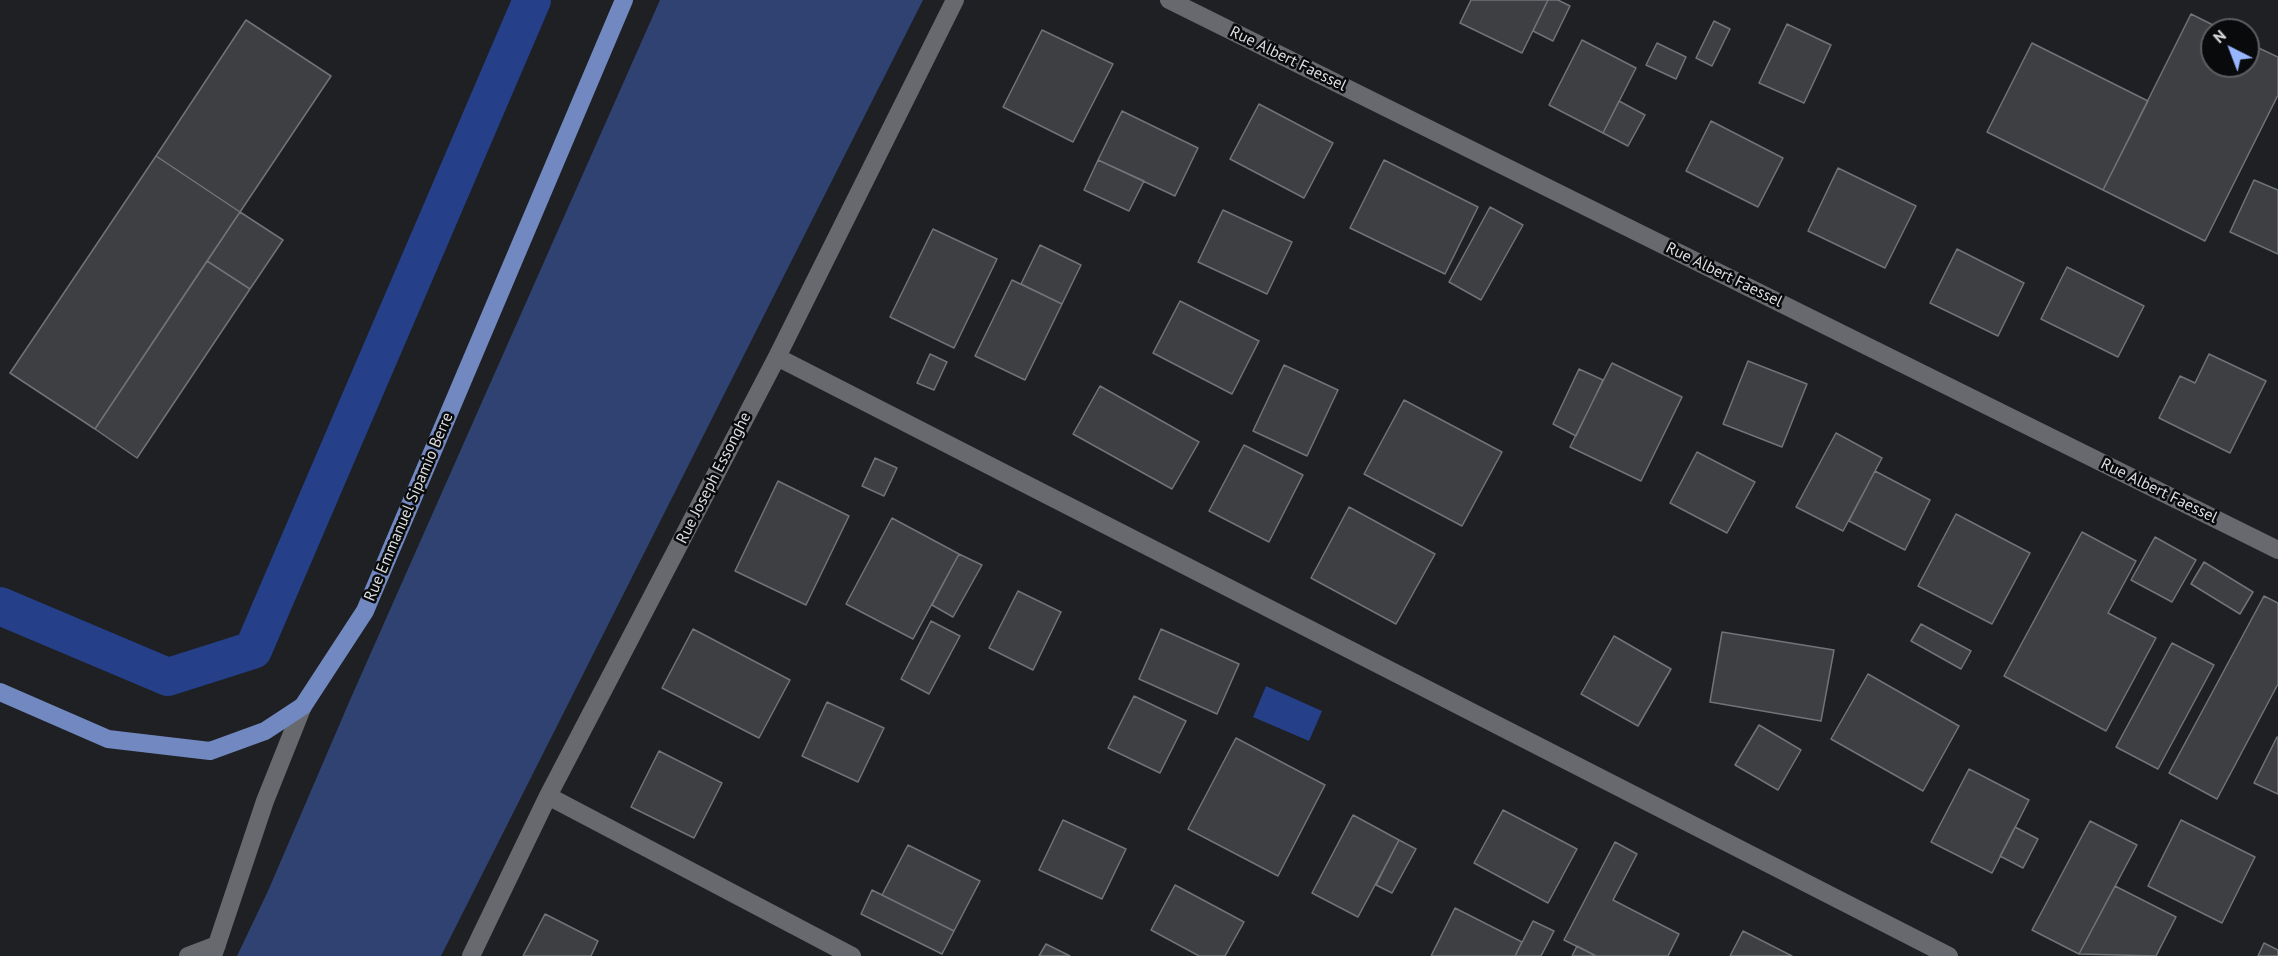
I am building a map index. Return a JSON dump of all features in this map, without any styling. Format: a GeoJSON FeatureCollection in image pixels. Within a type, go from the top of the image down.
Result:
{"type":"FeatureCollection","features":[{"type":"Feature","properties":{"kind":"main road","name":"Rue Emmanuel Sipamio Berre"},"geometry":{"type":"LineString","coordinates":[[0,692],[108,739],[210,751],[265,731],[303,706],[365,611],[624,0]]}},
{"type":"Feature","properties":{"kind":"street","name":"Rue Joseph Essonghe"},"geometry":{"type":"LineString","coordinates":[[471,956],[548,796],[777,357],[955,0]]}},
{"type":"Feature","properties":{"kind":"street","name":"Rue Albert Faessel"},"geometry":{"type":"LineString","coordinates":[[1169,0],[2278,550]]}},
{"type":"Feature","properties":{"kind":"street"},"geometry":{"type":"LineString","coordinates":[[777,357],[1949,956]]}},
{"type":"Feature","properties":{"kind":"street"},"geometry":{"type":"LineString","coordinates":[[188,956],[215,951],[265,801],[303,706]]}},
{"type":"Feature","properties":{"kind":"street"},"geometry":{"type":"LineString","coordinates":[[548,796],[852,956]]}},
{"type":"Feature","properties":{"kind":"shaded area"},"geometry":{"type":"Polygon","coordinates":[[[660,0],[923,0],[441,956],[237,956],[268,891],[350,700],[660,0]]]}},
{"type":"Feature","properties":{"kind":"shaded area"},"geometry":{"type":"Polygon","coordinates":[[[1266,686],[1322,711],[1309,741],[1253,717],[1266,686]]]}},
{"type":"Feature","properties":{"kind":"building"},"geometry":{"type":"Polygon","coordinates":[[[1471,0],[1548,0],[1522,53],[1460,23],[1471,0]]]}},
{"type":"Feature","properties":{"kind":"building"},"geometry":{"type":"Polygon","coordinates":[[[1548,0],[1558,0],[1570,6],[1553,41],[1533,31],[1548,0]]]}},
{"type":"Feature","properties":{"kind":"building"},"geometry":{"type":"Polygon","coordinates":[[[2191,14],[2200,18],[2200,78],[2260,78],[2260,49],[2278,57],[2278,95],[2205,241],[2103,190],[2191,14]]]}},
{"type":"Feature","properties":{"kind":"building"},"geometry":{"type":"Polygon","coordinates":[[[246,20],[331,76],[240,212],[156,156],[246,20]]]}},
{"type":"Feature","properties":{"kind":"building"},"geometry":{"type":"Polygon","coordinates":[[[1714,21],[1730,29],[1712,66],[1696,58],[1714,21]]]}},
{"type":"Feature","properties":{"kind":"building"},"geometry":{"type":"Polygon","coordinates":[[[1787,24],[1831,45],[1804,103],[1759,83],[1787,24]]]}},
{"type":"Feature","properties":{"kind":"building"},"geometry":{"type":"Polygon","coordinates":[[[1042,30],[1113,64],[1073,142],[1003,107],[1042,30]]]}},
{"type":"Feature","properties":{"kind":"building"},"geometry":{"type":"Polygon","coordinates":[[[1582,40],[1636,68],[1603,133],[1549,105],[1582,40]]]}},
{"type":"Feature","properties":{"kind":"building"},"geometry":{"type":"Polygon","coordinates":[[[1657,43],[1686,57],[1676,79],[1646,65],[1657,43]]]}},
{"type":"Feature","properties":{"kind":"building"},"geometry":{"type":"Polygon","coordinates":[[[2032,43],[2148,101],[2103,190],[1987,132],[2032,43]]]}},
{"type":"Feature","properties":{"kind":"building"},"geometry":{"type":"Polygon","coordinates":[[[1619,101],[1645,115],[1628,146],[1603,133],[1619,101]]]}},
{"type":"Feature","properties":{"kind":"building"},"geometry":{"type":"Polygon","coordinates":[[[1259,104],[1333,143],[1304,198],[1230,159],[1259,104]]]}},
{"type":"Feature","properties":{"kind":"building"},"geometry":{"type":"Polygon","coordinates":[[[1122,111],[1198,148],[1175,196],[1098,160],[1122,111]]]}},
{"type":"Feature","properties":{"kind":"building"},"geometry":{"type":"Polygon","coordinates":[[[1711,121],[1783,158],[1758,207],[1686,171],[1711,121]]]}},
{"type":"Feature","properties":{"kind":"building"},"geometry":{"type":"Polygon","coordinates":[[[156,156],[240,212],[95,429],[10,373],[156,156]]]}},
{"type":"Feature","properties":{"kind":"building"},"geometry":{"type":"Polygon","coordinates":[[[1098,160],[1144,181],[1129,211],[1084,190],[1098,160]]]}},
{"type":"Feature","properties":{"kind":"building"},"geometry":{"type":"Polygon","coordinates":[[[1384,160],[1478,207],[1445,274],[1350,228],[1384,160]]]}},
{"type":"Feature","properties":{"kind":"building"},"geometry":{"type":"Polygon","coordinates":[[[1838,168],[1916,206],[1885,268],[1808,231],[1838,168]]]}},
{"type":"Feature","properties":{"kind":"building"},"geometry":{"type":"Polygon","coordinates":[[[2254,180],[2278,190],[2278,254],[2230,232],[2254,180]]]}},
{"type":"Feature","properties":{"kind":"building"},"geometry":{"type":"Polygon","coordinates":[[[1490,207],[1523,225],[1481,300],[1449,282],[1490,207]]]}},
{"type":"Feature","properties":{"kind":"building"},"geometry":{"type":"Polygon","coordinates":[[[1223,210],[1292,242],[1267,294],[1198,262],[1223,210]]]}},
{"type":"Feature","properties":{"kind":"building"},"geometry":{"type":"Polygon","coordinates":[[[240,212],[283,240],[250,289],[207,261],[240,212]]]}},
{"type":"Feature","properties":{"kind":"building"},"geometry":{"type":"Polygon","coordinates":[[[933,229],[997,259],[954,348],[890,317],[933,229]]]}},
{"type":"Feature","properties":{"kind":"building"},"geometry":{"type":"Polygon","coordinates":[[[1040,245],[1081,265],[1062,304],[1021,284],[1040,245]]]}},
{"type":"Feature","properties":{"kind":"building"},"geometry":{"type":"Polygon","coordinates":[[[1957,249],[2024,283],[1998,336],[1930,303],[1957,249]]]}},
{"type":"Feature","properties":{"kind":"building"},"geometry":{"type":"Polygon","coordinates":[[[207,261],[250,289],[137,458],[95,429],[207,261]]]}},
{"type":"Feature","properties":{"kind":"building"},"geometry":{"type":"Polygon","coordinates":[[[2067,267],[2144,306],[2118,357],[2041,319],[2067,267]]]}},
{"type":"Feature","properties":{"kind":"building"},"geometry":{"type":"Polygon","coordinates":[[[1012,280],[1062,304],[1025,380],[975,356],[1012,280]]]}},
{"type":"Feature","properties":{"kind":"building"},"geometry":{"type":"Polygon","coordinates":[[[1180,301],[1259,341],[1232,394],[1153,353],[1180,301]]]}},
{"type":"Feature","properties":{"kind":"building"},"geometry":{"type":"Polygon","coordinates":[[[930,354],[947,362],[934,390],[917,383],[930,354]]]}},
{"type":"Feature","properties":{"kind":"building"},"geometry":{"type":"Polygon","coordinates":[[[2209,354],[2266,381],[2230,453],[2159,418],[2180,376],[2195,383],[2209,354]]]}},
{"type":"Feature","properties":{"kind":"building"},"geometry":{"type":"Polygon","coordinates":[[[1748,361],[1807,384],[1782,447],[1723,424],[1748,361]]]}},
{"type":"Feature","properties":{"kind":"building"},"geometry":{"type":"Polygon","coordinates":[[[1612,363],[1682,397],[1641,481],[1570,447],[1612,363]]]}},
{"type":"Feature","properties":{"kind":"building"},"geometry":{"type":"Polygon","coordinates":[[[1284,365],[1338,390],[1307,456],[1253,431],[1284,365]]]}},
{"type":"Feature","properties":{"kind":"building"},"geometry":{"type":"Polygon","coordinates":[[[1579,369],[1603,380],[1576,436],[1553,424],[1579,369]]]}},
{"type":"Feature","properties":{"kind":"building"},"geometry":{"type":"Polygon","coordinates":[[[1100,386],[1199,442],[1172,489],[1073,434],[1100,386]]]}},
{"type":"Feature","properties":{"kind":"building"},"geometry":{"type":"Polygon","coordinates":[[[1404,400],[1502,452],[1462,526],[1364,474],[1404,400]]]}},
{"type":"Feature","properties":{"kind":"building"},"geometry":{"type":"Polygon","coordinates":[[[1836,433],[1882,458],[1843,531],[1796,507],[1836,433]]]}},
{"type":"Feature","properties":{"kind":"building"},"geometry":{"type":"Polygon","coordinates":[[[1244,445],[1303,475],[1269,542],[1209,511],[1244,445]]]}},
{"type":"Feature","properties":{"kind":"building"},"geometry":{"type":"Polygon","coordinates":[[[1697,452],[1755,482],[1727,533],[1670,503],[1697,452]]]}},
{"type":"Feature","properties":{"kind":"building"},"geometry":{"type":"Polygon","coordinates":[[[875,458],[897,468],[884,496],[862,486],[875,458]]]}},
{"type":"Feature","properties":{"kind":"building"},"geometry":{"type":"Polygon","coordinates":[[[1875,471],[1930,500],[1905,550],[1849,521],[1875,471]]]}},
{"type":"Feature","properties":{"kind":"building"},"geometry":{"type":"Polygon","coordinates":[[[778,481],[849,516],[806,605],[735,571],[778,481]]]}},
{"type":"Feature","properties":{"kind":"building"},"geometry":{"type":"Polygon","coordinates":[[[1349,507],[1435,554],[1396,624],[1311,578],[1349,507]]]}},
{"type":"Feature","properties":{"kind":"building"},"geometry":{"type":"Polygon","coordinates":[[[1956,514],[2030,553],[1992,624],[1918,586],[1956,514]]]}},
{"type":"Feature","properties":{"kind":"building"},"geometry":{"type":"Polygon","coordinates":[[[892,518],[959,554],[913,639],[846,604],[892,518]]]}},
{"type":"Feature","properties":{"kind":"building"},"geometry":{"type":"Polygon","coordinates":[[[2082,532],[2136,561],[2108,613],[2156,638],[2106,731],[2004,676],[2082,532]]]}},
{"type":"Feature","properties":{"kind":"building"},"geometry":{"type":"Polygon","coordinates":[[[2155,537],[2196,560],[2172,602],[2131,580],[2155,537]]]}},
{"type":"Feature","properties":{"kind":"building"},"geometry":{"type":"Polygon","coordinates":[[[959,554],[982,565],[953,617],[932,605],[959,554]]]}},
{"type":"Feature","properties":{"kind":"building"},"geometry":{"type":"Polygon","coordinates":[[[2204,562],[2253,592],[2240,614],[2191,584],[2204,562]]]}},
{"type":"Feature","properties":{"kind":"building"},"geometry":{"type":"Polygon","coordinates":[[[1018,591],[1061,612],[1033,670],[989,648],[1018,591]]]}},
{"type":"Feature","properties":{"kind":"building"},"geometry":{"type":"Polygon","coordinates":[[[2264,596],[2278,603],[2278,684],[2217,799],[2169,773],[2264,596]]]}},
{"type":"Feature","properties":{"kind":"building"},"geometry":{"type":"Polygon","coordinates":[[[931,621],[960,636],[929,694],[901,679],[931,621]]]}},
{"type":"Feature","properties":{"kind":"building"},"geometry":{"type":"Polygon","coordinates":[[[1921,624],[1971,651],[1961,669],[1911,641],[1921,624]]]}},
{"type":"Feature","properties":{"kind":"building"},"geometry":{"type":"Polygon","coordinates":[[[693,629],[790,680],[759,738],[662,688],[693,629]]]}},
{"type":"Feature","properties":{"kind":"building"},"geometry":{"type":"Polygon","coordinates":[[[1161,629],[1239,664],[1217,714],[1139,679],[1161,629]]]}},
{"type":"Feature","properties":{"kind":"building"},"geometry":{"type":"Polygon","coordinates":[[[1722,632],[1834,650],[1821,721],[1710,702],[1722,632]]]}},
{"type":"Feature","properties":{"kind":"building"},"geometry":{"type":"Polygon","coordinates":[[[1614,636],[1671,669],[1638,726],[1581,694],[1614,636]]]}},
{"type":"Feature","properties":{"kind":"building"},"geometry":{"type":"Polygon","coordinates":[[[2172,643],[2214,665],[2158,769],[2116,747],[2172,643]]]}},
{"type":"Feature","properties":{"kind":"building"},"geometry":{"type":"Polygon","coordinates":[[[1868,674],[1959,726],[1923,791],[1831,739],[1868,674]]]}},
{"type":"Feature","properties":{"kind":"building"},"geometry":{"type":"Polygon","coordinates":[[[1134,696],[1186,721],[1160,773],[1108,748],[1134,696]]]}},
{"type":"Feature","properties":{"kind":"building"},"geometry":{"type":"Polygon","coordinates":[[[827,702],[884,728],[858,782],[802,756],[827,702]]]}},
{"type":"Feature","properties":{"kind":"building"},"geometry":{"type":"Polygon","coordinates":[[[1759,725],[1801,750],[1778,790],[1735,765],[1759,725]]]}},
{"type":"Feature","properties":{"kind":"building"},"geometry":{"type":"Polygon","coordinates":[[[1236,738],[1325,785],[1278,876],[1188,829],[1236,738]]]}},
{"type":"Feature","properties":{"kind":"building"},"geometry":{"type":"Polygon","coordinates":[[[2278,738],[2278,794],[2254,783],[2278,738]]]}},
{"type":"Feature","properties":{"kind":"building"},"geometry":{"type":"Polygon","coordinates":[[[659,751],[722,783],[694,838],[631,807],[659,751]]]}},
{"type":"Feature","properties":{"kind":"building"},"geometry":{"type":"Polygon","coordinates":[[[1969,769],[2029,800],[1992,873],[1931,842],[1969,769]]]}},
{"type":"Feature","properties":{"kind":"building"},"geometry":{"type":"Polygon","coordinates":[[[1503,810],[1577,849],[1548,903],[1474,863],[1503,810]]]}},
{"type":"Feature","properties":{"kind":"building"},"geometry":{"type":"Polygon","coordinates":[[[1353,815],[1399,840],[1358,917],[1312,893],[1353,815]]]}},
{"type":"Feature","properties":{"kind":"building"},"geometry":{"type":"Polygon","coordinates":[[[1063,820],[1126,849],[1102,899],[1039,870],[1063,820]]]}},
{"type":"Feature","properties":{"kind":"building"},"geometry":{"type":"Polygon","coordinates":[[[2181,820],[2255,857],[2222,923],[2148,886],[2181,820]]]}},
{"type":"Feature","properties":{"kind":"building"},"geometry":{"type":"Polygon","coordinates":[[[2090,821],[2137,845],[2079,954],[2032,930],[2090,821]]]}},
{"type":"Feature","properties":{"kind":"building"},"geometry":{"type":"Polygon","coordinates":[[[2015,827],[2038,839],[2023,868],[2000,856],[2015,827]]]}},
{"type":"Feature","properties":{"kind":"building"},"geometry":{"type":"Polygon","coordinates":[[[1399,840],[1416,849],[1392,893],[1376,885],[1399,840]]]}},
{"type":"Feature","properties":{"kind":"building"},"geometry":{"type":"Polygon","coordinates":[[[1615,842],[1637,854],[1613,900],[1679,934],[1668,956],[1596,956],[1564,940],[1615,842]]]}},
{"type":"Feature","properties":{"kind":"building"},"geometry":{"type":"Polygon","coordinates":[[[908,845],[980,881],[954,931],[882,895],[908,845]]]}},
{"type":"Feature","properties":{"kind":"building"},"geometry":{"type":"Polygon","coordinates":[[[1175,885],[1244,922],[1225,956],[1199,956],[1151,930],[1175,885]]]}},
{"type":"Feature","properties":{"kind":"building"},"geometry":{"type":"Polygon","coordinates":[[[2115,886],[2176,917],[2156,956],[2079,954],[2115,886]]]}},
{"type":"Feature","properties":{"kind":"building"},"geometry":{"type":"Polygon","coordinates":[[[872,890],[954,931],[942,954],[861,914],[872,890]]]}},
{"type":"Feature","properties":{"kind":"building"},"geometry":{"type":"Polygon","coordinates":[[[1455,908],[1522,942],[1515,956],[1431,956],[1455,908]]]}},
{"type":"Feature","properties":{"kind":"building"},"geometry":{"type":"Polygon","coordinates":[[[545,914],[598,941],[591,956],[523,956],[545,914]]]}},
{"type":"Feature","properties":{"kind":"building"},"geometry":{"type":"Polygon","coordinates":[[[1533,921],[1554,931],[1541,956],[1515,956],[1533,921]]]}},
{"type":"Feature","properties":{"kind":"building"},"geometry":{"type":"Polygon","coordinates":[[[1743,931],[1792,956],[1730,956],[1743,931]]]}},
{"type":"Feature","properties":{"kind":"building"},"geometry":{"type":"Polygon","coordinates":[[[2264,943],[2278,950],[2278,956],[2258,956],[2264,943]]]}},
{"type":"Feature","properties":{"kind":"building"},"geometry":{"type":"Polygon","coordinates":[[[1046,944],[1070,956],[1039,956],[1046,944]]]}},
{"type":"Feature","properties":{"kind":"building"},"geometry":{"type":"Polygon","coordinates":[[[1577,946],[1596,956],[1572,956],[1577,946]]]}},
{"type":"Feature","properties":{"kind":"waterway"},"geometry":{"type":"LineString","coordinates":[[0,606],[168,677],[253,650],[532,0]]}}]}
